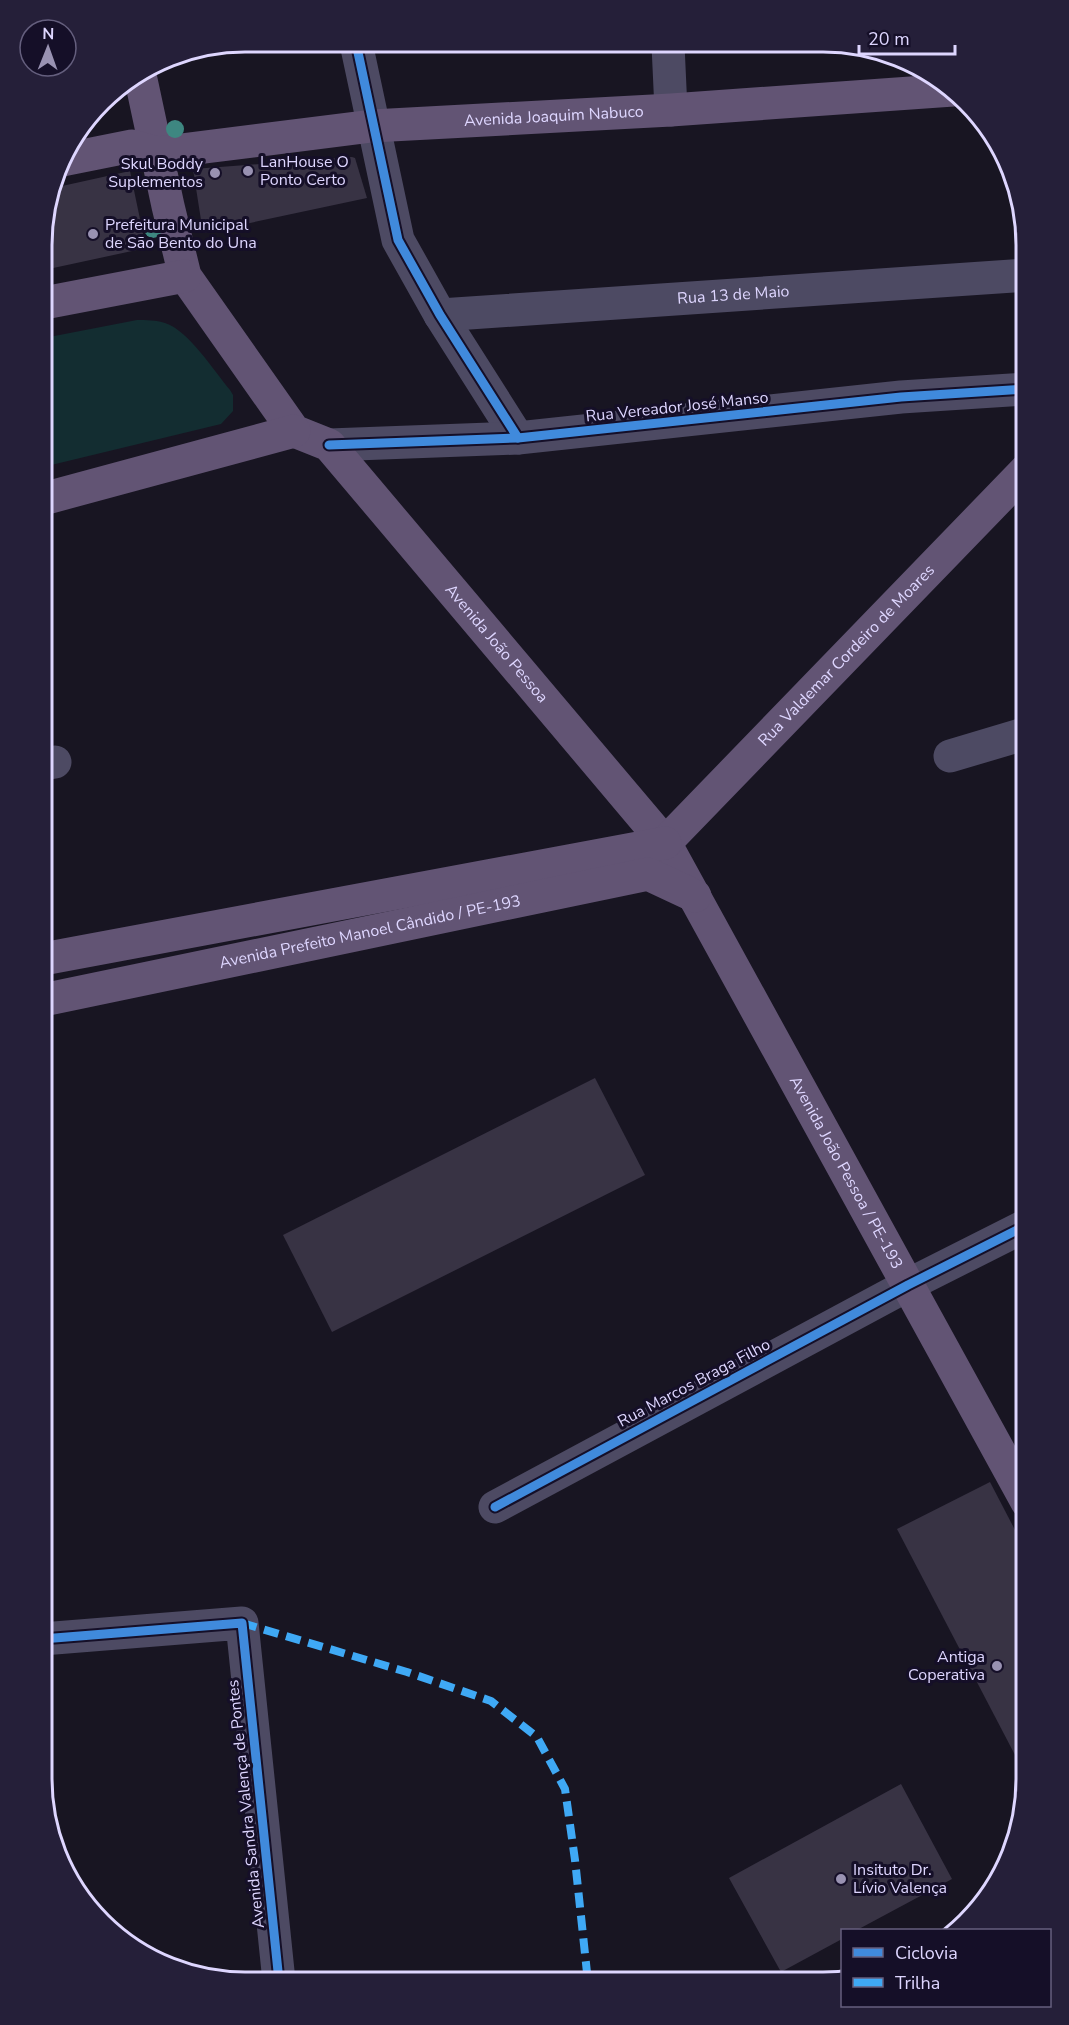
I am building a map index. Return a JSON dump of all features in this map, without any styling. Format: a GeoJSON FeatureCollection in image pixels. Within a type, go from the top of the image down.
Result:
{"type":"FeatureCollection","features":[{"type":"Feature","properties":{"kind":"main road"},"geometry":{"type":"LineString","coordinates":[[88,135],[124,126],[141,112],[143,89]]}},
{"type":"Feature","properties":{"kind":"main road"},"geometry":{"type":"LineString","coordinates":[[143,89],[185,276],[294,431],[329,445]]}},
{"type":"Feature","properties":{"kind":"main road","name":"Avenida Joaquim Nabuco"},"geometry":{"type":"LineString","coordinates":[[74,158],[132,146],[157,153],[372,126],[671,111],[939,91]]}},
{"type":"Feature","properties":{"kind":"main road"},"geometry":{"type":"LineString","coordinates":[[52,301],[185,276]]}},
{"type":"Feature","properties":{"kind":"main road"},"geometry":{"type":"LineString","coordinates":[[52,497],[294,431]]}},
{"type":"Feature","properties":{"kind":"main road","name":"Avenida João Pessoa"},"geometry":{"type":"LineString","coordinates":[[329,445],[665,843]]}},
{"type":"Feature","properties":{"kind":"main road","name":"Rua Valdemar Cordeiro de Moares"},"geometry":{"type":"LineString","coordinates":[[665,843],[1016,480]]}},
{"type":"Feature","properties":{"kind":"main road","name":"Avenida João Pessoa / PE-193"},"geometry":{"type":"LineString","coordinates":[[665,843],[1016,1482]]}},
{"type":"Feature","properties":{"kind":"main road","name":"Avenida Prefeito Manoel Cândido / PE-193"},"geometry":{"type":"LineString","coordinates":[[52,956],[665,843]]}},
{"type":"Feature","properties":{"kind":"main road","name":"Avenida Prefeito Manoel Cândido / PE-193"},"geometry":{"type":"LineString","coordinates":[[52,998],[648,874],[695,896]]}},
{"type":"Feature","properties":{"kind":"street"},"geometry":{"type":"LineString","coordinates":[[668,52],[671,111]]}},
{"type":"Feature","properties":{"kind":"street"},"geometry":{"type":"LineString","coordinates":[[358,53],[398,240],[440,315],[518,438]]}},
{"type":"Feature","properties":{"kind":"street","name":"Rua 13 de Maio"},"geometry":{"type":"LineString","coordinates":[[440,315],[1016,276]]}},
{"type":"Feature","properties":{"kind":"street","name":"Rua Vereador José Manso"},"geometry":{"type":"LineString","coordinates":[[329,445],[518,438],[901,397],[1016,391]]}},
{"type":"Feature","properties":{"kind":"street"},"geometry":{"type":"LineString","coordinates":[[950,756],[1016,736]]}},
{"type":"Feature","properties":{"kind":"street","name":"Rua Marcos Braga Filho"},"geometry":{"type":"LineString","coordinates":[[495,1507],[908,1285],[1016,1231]]}},
{"type":"Feature","properties":{"kind":"street","name":"Avenida Sandra Valença de Pontes"},"geometry":{"type":"LineString","coordinates":[[52,1638],[242,1623],[278,1972]]}},
{"type":"Feature","properties":{"kind":"green space"},"geometry":{"type":"Polygon","coordinates":[[[137,320],[165,323],[174,327],[191,342],[230,390],[233,395],[233,411],[221,424],[52,465],[52,336],[137,320]]]}},
{"type":"Feature","properties":{"kind":"building"},"geometry":{"type":"Polygon","coordinates":[[[355,158],[367,198],[203,233],[193,169],[355,158]]]}},
{"type":"Feature","properties":{"kind":"building","name":"Prefeitura Municipal de São Bento do Una"},"geometry":{"type":"Polygon","coordinates":[[[130,171],[146,248],[52,268],[54,220],[62,186],[130,171]]]}},
{"type":"Feature","properties":{"kind":"building"},"geometry":{"type":"Polygon","coordinates":[[[595,1078],[645,1175],[332,1332],[283,1235],[595,1078]]]}},
{"type":"Feature","properties":{"kind":"building","name":"Antiga Coperativa"},"geometry":{"type":"Polygon","coordinates":[[[990,1482],[1016,1532],[1016,1757],[897,1529],[990,1482]]]}},
{"type":"Feature","properties":{"kind":"building","name":"Insituto Dr. Lívio Valença"},"geometry":{"type":"Polygon","coordinates":[[[901,1784],[952,1879],[859,1929],[841,1929],[841,1940],[781,1972],[729,1878],[901,1784]]]}},
{"type":"Feature","properties":{"kind":"marked path"},"geometry":{"type":"LineString","coordinates":[[242,1623],[407,1672],[491,1701],[537,1737],[565,1789],[587,1972]]}},
{"type":"Feature","properties":{"kind":"cycle path"},"geometry":{"type":"LineString","coordinates":[[358,53],[398,240],[440,315],[518,438]]}},
{"type":"Feature","properties":{"kind":"cycle path"},"geometry":{"type":"LineString","coordinates":[[329,445],[518,438],[901,397],[1016,390]]}},
{"type":"Feature","properties":{"kind":"cycle path"},"geometry":{"type":"LineString","coordinates":[[495,1507],[908,1285],[1016,1231]]}},
{"type":"Feature","properties":{"kind":"cycle path"},"geometry":{"type":"LineString","coordinates":[[52,1638],[242,1623],[278,1972]]}},
{"type":"Feature","properties":{"kind":"place","name":"LanHouse O Ponto Certo"},"geometry":{"type":"Point","coordinates":[248,171]}},
{"type":"Feature","properties":{"kind":"place","name":"Skul Boddy Suplementos"},"geometry":{"type":"Point","coordinates":[215,173]}},
{"type":"Feature","properties":{"kind":"place","name":"Prefeitura Municipal de São Bento do Una"},"geometry":{"type":"Point","coordinates":[93,234]}},
{"type":"Feature","properties":{"kind":"place","name":"Antiga Coperativa"},"geometry":{"type":"Point","coordinates":[997,1666]}},
{"type":"Feature","properties":{"kind":"place","name":"Insituto Dr. Lívio Valença"},"geometry":{"type":"Point","coordinates":[841,1879]}}]}
